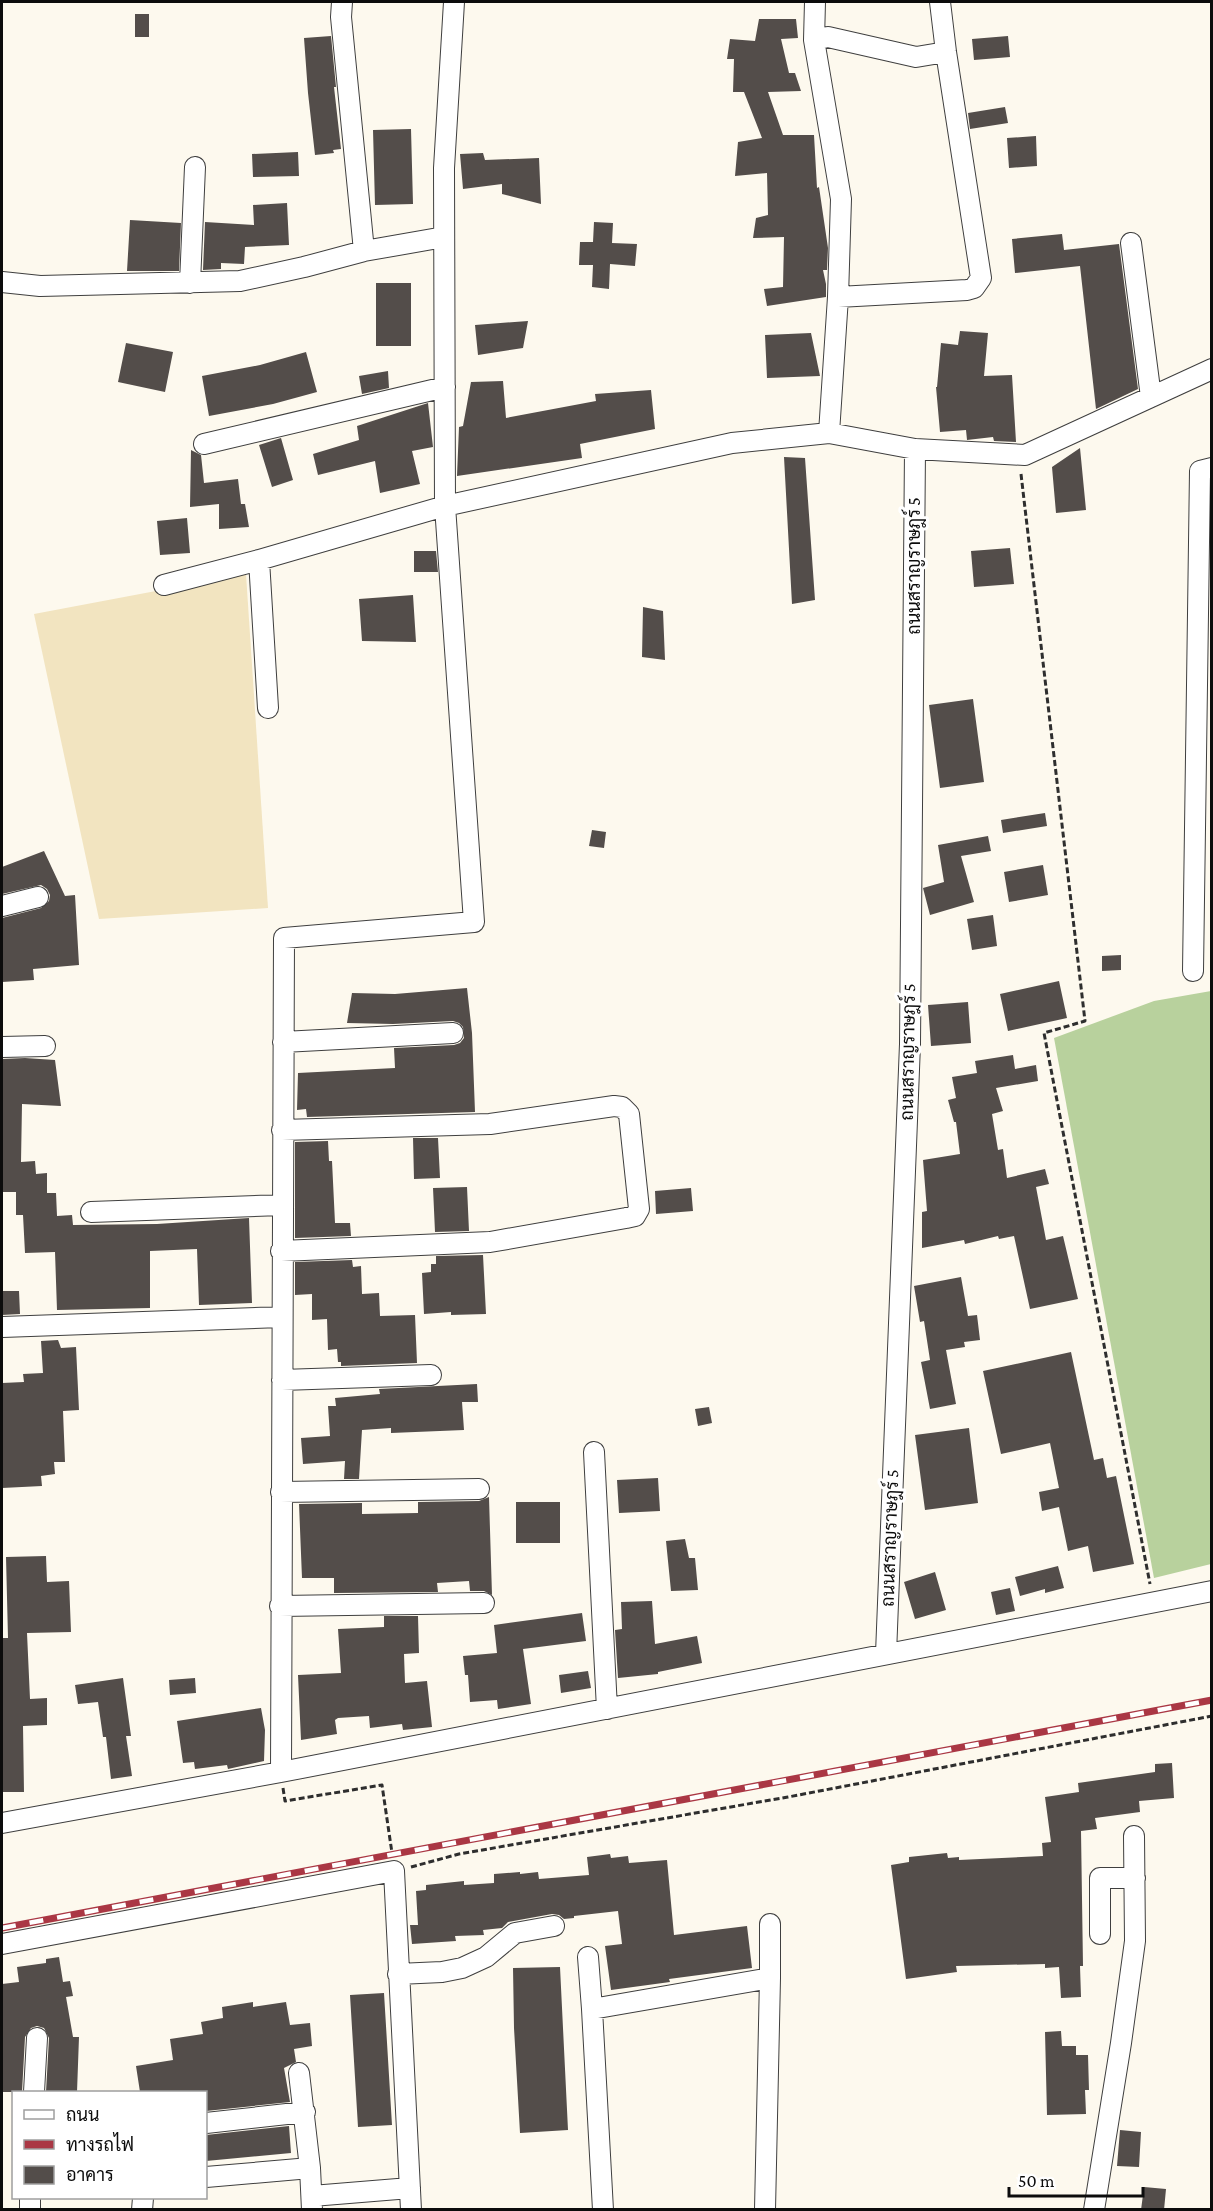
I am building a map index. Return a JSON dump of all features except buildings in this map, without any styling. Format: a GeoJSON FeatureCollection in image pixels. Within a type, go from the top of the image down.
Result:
{"type":"FeatureCollection","features":[{"type":"Feature","properties":{"kind":"street"},"geometry":{"type":"LineString","coordinates":[[342,2],[342,28],[364,251]]}},
{"type":"Feature","properties":{"kind":"street"},"geometry":{"type":"LineString","coordinates":[[281,1772],[281,1205],[284,938],[474,922],[445,506],[444,168],[454,2]]}},
{"type":"Feature","properties":{"kind":"street"},"geometry":{"type":"LineString","coordinates":[[815,2],[814,40],[841,199],[830,433]]}},
{"type":"Feature","properties":{"kind":"street"},"geometry":{"type":"LineString","coordinates":[[838,297],[967,290],[974,288],[981,278],[940,2]]}},
{"type":"Feature","properties":{"kind":"street"},"geometry":{"type":"LineString","coordinates":[[814,40],[828,37],[916,57],[946,52]]}},
{"type":"Feature","properties":{"kind":"street"},"geometry":{"type":"LineString","coordinates":[[190,283],[195,167]]}},
{"type":"Feature","properties":{"kind":"street"},"geometry":{"type":"LineString","coordinates":[[2,282],[40,286],[240,281],[364,251],[444,237]]}},
{"type":"Feature","properties":{"kind":"street"},"geometry":{"type":"LineString","coordinates":[[1131,243],[1151,397]]}},
{"type":"Feature","properties":{"kind":"street"},"geometry":{"type":"LineString","coordinates":[[164,585],[445,506],[732,443],[830,433],[915,449],[1025,455],[1212,369]]}},
{"type":"Feature","properties":{"kind":"street"},"geometry":{"type":"LineString","coordinates":[[204,444],[445,387]]}},
{"type":"Feature","properties":{"kind":"street","name":"ถนนสราญราษฎร์ 5"},"geometry":{"type":"LineString","coordinates":[[886,1654],[910,1044],[915,449]]}},
{"type":"Feature","properties":{"kind":"street"},"geometry":{"type":"LineString","coordinates":[[1193,970],[1200,471],[1212,468]]}},
{"type":"Feature","properties":{"kind":"street"},"geometry":{"type":"LineString","coordinates":[[259,560],[268,708]]}},
{"type":"Feature","properties":{"kind":"street"},"geometry":{"type":"LineString","coordinates":[[2,906],[38,897]]}},
{"type":"Feature","properties":{"kind":"street"},"geometry":{"type":"LineString","coordinates":[[283,1042],[453,1033]]}},
{"type":"Feature","properties":{"kind":"street"},"geometry":{"type":"LineString","coordinates":[[2,1047],[45,1046]]}},
{"type":"Feature","properties":{"kind":"street"},"geometry":{"type":"LineString","coordinates":[[281,1251],[490,1242],[626,1218],[635,1216],[639,1209],[629,1114],[622,1107],[614,1106],[490,1124],[282,1130]]}},
{"type":"Feature","properties":{"kind":"street"},"geometry":{"type":"LineString","coordinates":[[91,1212],[281,1205]]}},
{"type":"Feature","properties":{"kind":"street"},"geometry":{"type":"LineString","coordinates":[[2,1327],[281,1317]]}},
{"type":"Feature","properties":{"kind":"street"},"geometry":{"type":"LineString","coordinates":[[282,1380],[431,1375]]}},
{"type":"Feature","properties":{"kind":"street"},"geometry":{"type":"LineString","coordinates":[[594,1452],[608,1709]]}},
{"type":"Feature","properties":{"kind":"street"},"geometry":{"type":"LineString","coordinates":[[281,1492],[479,1489]]}},
{"type":"Feature","properties":{"kind":"street"},"geometry":{"type":"LineString","coordinates":[[2,1822],[281,1772],[1212,1591]]}},
{"type":"Feature","properties":{"kind":"street"},"geometry":{"type":"LineString","coordinates":[[280,1606],[484,1603]]}},
{"type":"Feature","properties":{"kind":"street"},"geometry":{"type":"LineString","coordinates":[[1094,2210],[1135,1941],[1134,1836]]}},
{"type":"Feature","properties":{"kind":"street"},"geometry":{"type":"LineString","coordinates":[[2,1944],[393,1871],[411,2210]]}},
{"type":"Feature","properties":{"kind":"street"},"geometry":{"type":"LineString","coordinates":[[1100,1934],[1100,1872],[1135,1878]]}},
{"type":"Feature","properties":{"kind":"street"},"geometry":{"type":"LineString","coordinates":[[765,2210],[770,1924]]}},
{"type":"Feature","properties":{"kind":"street"},"geometry":{"type":"LineString","coordinates":[[398,1974],[442,1972],[462,1968],[486,1958],[514,1933],[554,1926]]}},
{"type":"Feature","properties":{"kind":"street"},"geometry":{"type":"LineString","coordinates":[[588,1957],[603,2210]]}},
{"type":"Feature","properties":{"kind":"street"},"geometry":{"type":"LineString","coordinates":[[592,2008],[770,1978]]}},
{"type":"Feature","properties":{"kind":"street"},"geometry":{"type":"LineString","coordinates":[[34,2091],[37,2038]]}},
{"type":"Feature","properties":{"kind":"street"},"geometry":{"type":"LineString","coordinates":[[299,2073],[305,2112],[312,2203],[410,2188]]}},
{"type":"Feature","properties":{"kind":"street"},"geometry":{"type":"LineString","coordinates":[[207,2123],[305,2112]]}},
{"type":"Feature","properties":{"kind":"street"},"geometry":{"type":"LineString","coordinates":[[207,2177],[310,2168]]}},
{"type":"Feature","properties":{"kind":"path"},"geometry":{"type":"LineString","coordinates":[[1018,454],[1085,1021],[1044,1033],[1154,1602]]}},
{"type":"Feature","properties":{"kind":"path"},"geometry":{"type":"LineString","coordinates":[[281,1772],[285,1801],[382,1785],[393,1871],[459,1854],[788,1797],[1212,1716]]}},
{"type":"Feature","properties":{"kind":"green space"},"geometry":{"type":"Polygon","coordinates":[[[1211,991],[1211,1564],[1154,1578],[1054,1038],[1154,1001],[1211,991]]]}},
{"type":"Feature","properties":{"kind":"sand"},"geometry":{"type":"Polygon","coordinates":[[[246,574],[268,908],[99,919],[34,614],[246,574]]]}},
{"type":"Feature","properties":{"kind":"railway"},"geometry":{"type":"LineString","coordinates":[[2,1928],[1212,1700]]}}]}
